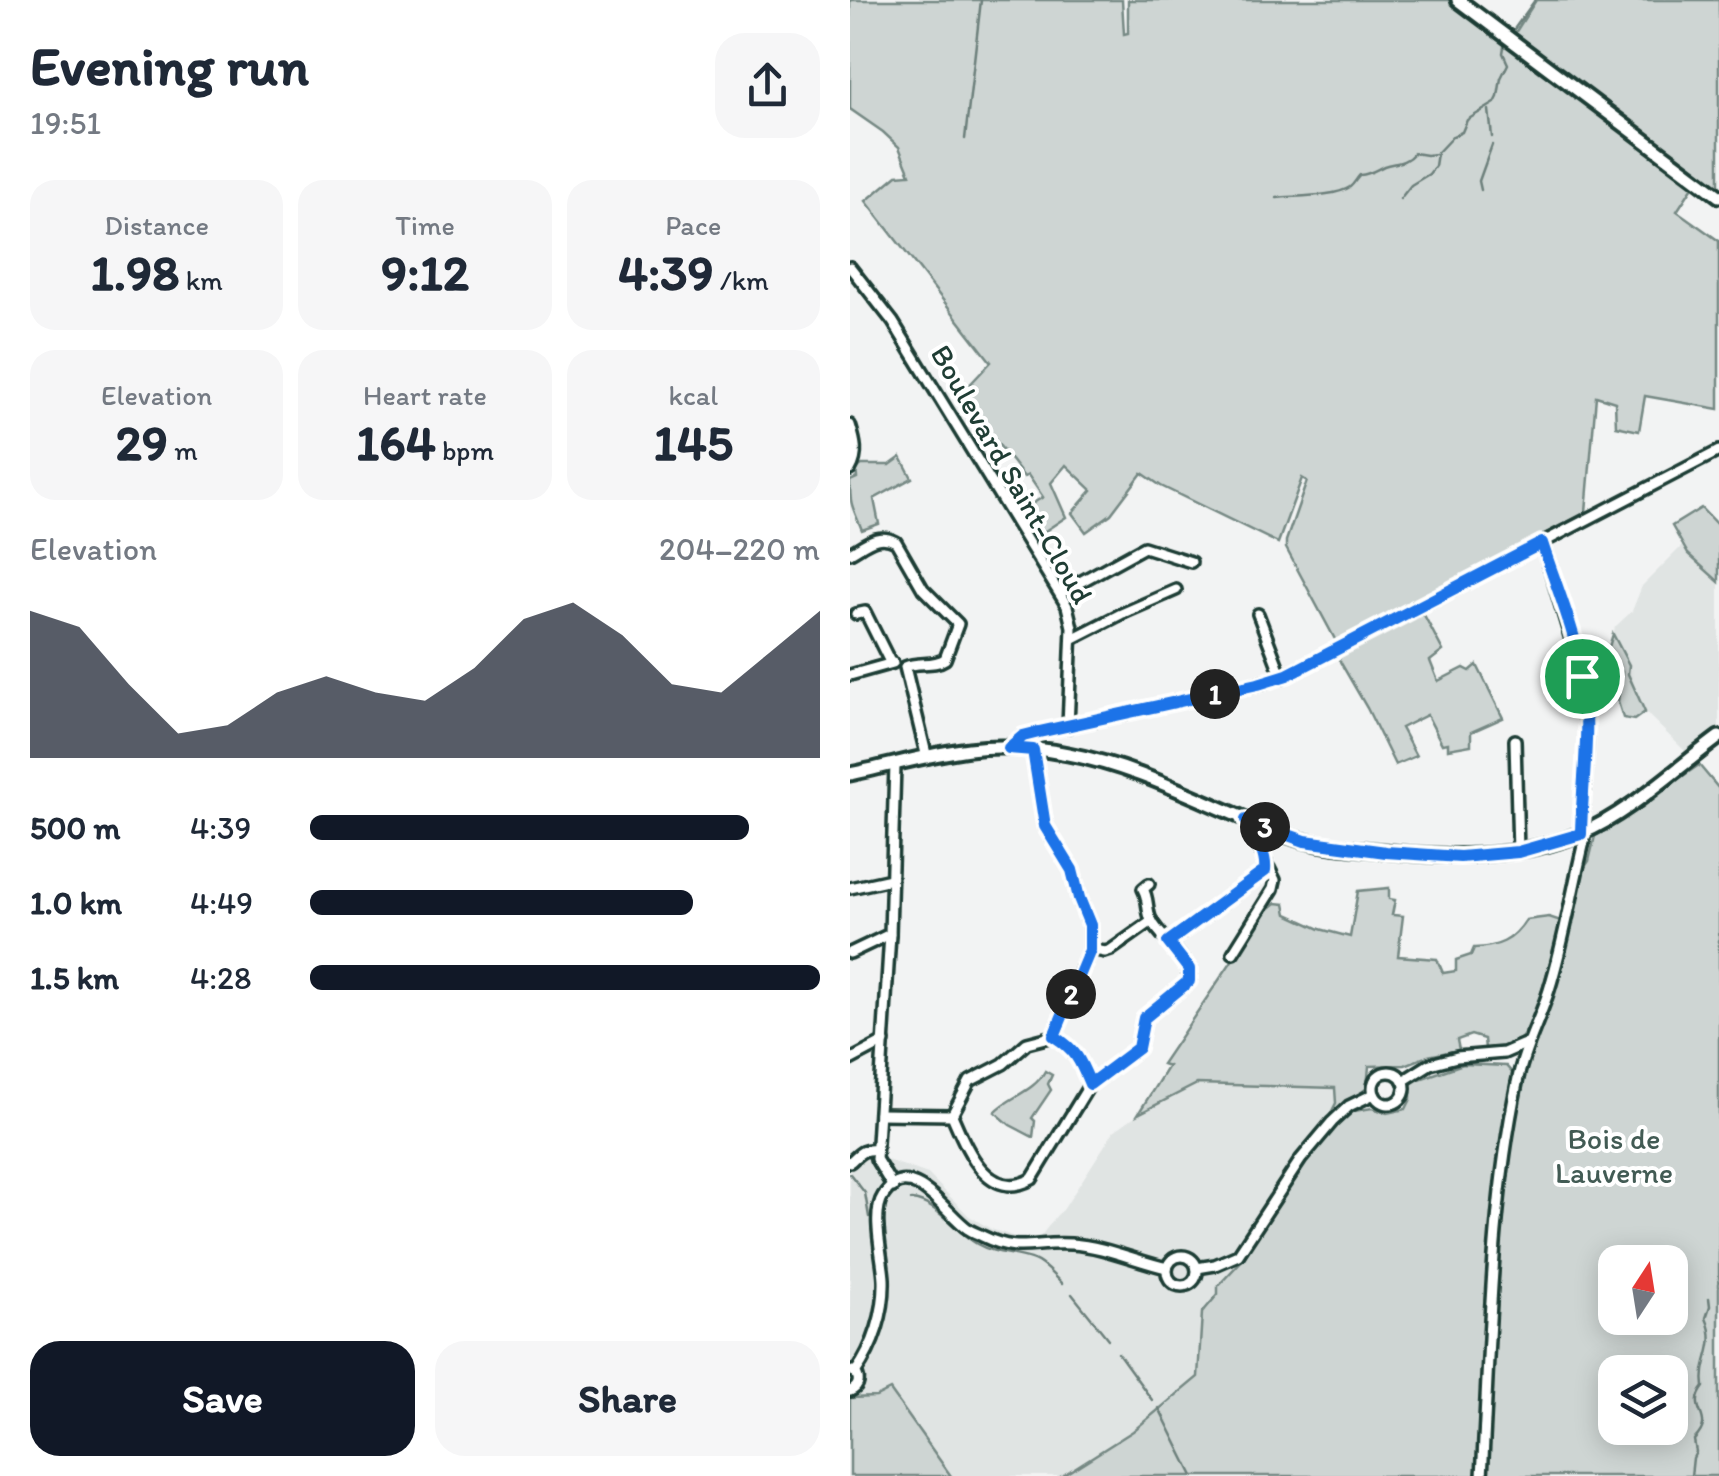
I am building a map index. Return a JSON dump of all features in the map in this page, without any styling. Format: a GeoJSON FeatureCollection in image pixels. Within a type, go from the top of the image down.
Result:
{"type":"FeatureCollection","features":[{"type":"Feature","properties":{"kind":"main road"},"geometry":{"type":"LineString","coordinates":[[1458,0],[1719,196]]}},
{"type":"Feature","properties":{"kind":"main road"},"geometry":{"type":"LineString","coordinates":[[850,774],[971,749],[1026,749],[1072,755],[1126,770],[1294,838],[1334,846],[1460,857],[1518,852],[1581,834],[1613,816],[1719,738]]}},
{"type":"Feature","properties":{"kind":"street","name":"Boulevard Saint-Cloud"},"geometry":{"type":"LineString","coordinates":[[850,267],[893,322],[1060,593],[1070,615],[1072,639],[1068,727]]}},
{"type":"Feature","properties":{"kind":"street"},"geometry":{"type":"LineString","coordinates":[[850,426],[856,456],[850,470]]}},
{"type":"Feature","properties":{"kind":"street"},"geometry":{"type":"LineString","coordinates":[[1035,733],[1282,677],[1719,451]]}},
{"type":"Feature","properties":{"kind":"street"},"geometry":{"type":"LineString","coordinates":[[850,553],[879,537],[892,539],[923,589],[956,620],[958,630],[946,659],[935,664],[905,667],[890,662],[850,675]]}},
{"type":"Feature","properties":{"kind":"street"},"geometry":{"type":"LineString","coordinates":[[1482,1476],[1503,1162],[1517,1081],[1527,1043],[1554,975],[1584,842],[1584,689],[1580,662],[1542,543]]}},
{"type":"Feature","properties":{"kind":"street"},"geometry":{"type":"LineString","coordinates":[[1060,593],[1144,547],[1191,562]]}},
{"type":"Feature","properties":{"kind":"street"},"geometry":{"type":"LineString","coordinates":[[1072,639],[1176,590]]}},
{"type":"Feature","properties":{"kind":"street"},"geometry":{"type":"LineString","coordinates":[[856,614],[865,612],[890,662]]}},
{"type":"Feature","properties":{"kind":"street"},"geometry":{"type":"LineString","coordinates":[[1258,614],[1282,677]]}},
{"type":"Feature","properties":{"kind":"street"},"geometry":{"type":"LineString","coordinates":[[905,667],[926,758]]}},
{"type":"Feature","properties":{"kind":"street"},"geometry":{"type":"LineString","coordinates":[[1035,733],[1026,749],[1043,819],[1068,861],[1090,925],[1090,950],[1054,1036]]}},
{"type":"Feature","properties":{"kind":"street"},"geometry":{"type":"LineString","coordinates":[[1026,749],[1035,733]]}},
{"type":"Feature","properties":{"kind":"street"},"geometry":{"type":"LineString","coordinates":[[1515,740],[1518,852]]}},
{"type":"Feature","properties":{"kind":"street"},"geometry":{"type":"LineString","coordinates":[[893,1187],[881,1170],[876,1150],[890,934],[895,765]]}},
{"type":"Feature","properties":{"kind":"street"},"geometry":{"type":"LineString","coordinates":[[1168,942],[1262,874],[1266,867],[1264,855],[1246,820]]}},
{"type":"Feature","properties":{"kind":"street"},"geometry":{"type":"LineString","coordinates":[[1233,953],[1273,890],[1275,880],[1266,867]]}},
{"type":"Feature","properties":{"kind":"street"},"geometry":{"type":"LineString","coordinates":[[850,888],[891,879]]}},
{"type":"Feature","properties":{"kind":"street"},"geometry":{"type":"LineString","coordinates":[[952,1115],[982,1172],[1005,1184],[1022,1184],[1034,1176],[1090,1084],[1138,1048],[1144,1018],[1189,981],[1189,969],[1152,921],[1143,889],[1149,884]]}},
{"type":"Feature","properties":{"kind":"street"},"geometry":{"type":"LineString","coordinates":[[1090,950],[1110,950],[1152,921]]}},
{"type":"Feature","properties":{"kind":"street"},"geometry":{"type":"LineString","coordinates":[[850,953],[890,934]]}},
{"type":"Feature","properties":{"kind":"street"},"geometry":{"type":"LineString","coordinates":[[952,1115],[970,1081],[1003,1064],[1027,1043],[1054,1036],[1071,1046],[1090,1084]]}},
{"type":"Feature","properties":{"kind":"street"},"geometry":{"type":"LineString","coordinates":[[850,1060],[884,1042]]}},
{"type":"Feature","properties":{"kind":"street"},"geometry":{"type":"LineString","coordinates":[[1403,1081],[1430,1064],[1457,1056],[1504,1053],[1527,1043]]}},
{"type":"Feature","properties":{"kind":"street"},"geometry":{"type":"LineString","coordinates":[[1383,1074],[1397,1074],[1403,1081],[1404,1092],[1398,1101],[1383,1103],[1374,1094],[1376,1080],[1383,1074]]}},
{"type":"Feature","properties":{"kind":"street"},"geometry":{"type":"LineString","coordinates":[[1198,1268],[1238,1255],[1322,1134],[1350,1106],[1374,1094]]}},
{"type":"Feature","properties":{"kind":"street"},"geometry":{"type":"LineString","coordinates":[[879,1114],[952,1115]]}},
{"type":"Feature","properties":{"kind":"street"},"geometry":{"type":"LineString","coordinates":[[850,1162],[861,1152],[876,1150]]}},
{"type":"Feature","properties":{"kind":"street"},"geometry":{"type":"LineString","coordinates":[[850,1391],[858,1382],[852,1371],[867,1354],[881,1314],[884,1282],[878,1210],[882,1197],[904,1182],[929,1192],[967,1228],[1003,1245],[1072,1244],[1167,1268]]}},
{"type":"Feature","properties":{"kind":"street"},"geometry":{"type":"LineString","coordinates":[[1183,1255],[1194,1260],[1198,1268],[1195,1280],[1184,1286],[1171,1281],[1167,1268],[1172,1260],[1183,1255]]}},
{"type":"Feature","properties":{"kind":"shaded area"},"geometry":{"type":"Polygon","coordinates":[[[1683,545],[1719,582],[1719,729],[1687,753],[1645,712],[1628,674],[1629,665],[1613,634],[1632,611],[1642,586],[1683,545]]]}},
{"type":"Feature","properties":{"kind":"shaded area"},"geometry":{"type":"Polygon","coordinates":[[[1197,1084],[1336,1088],[1336,1103],[1306,1159],[1244,1258],[1202,1313],[1198,1377],[1133,1431],[1062,1476],[951,1476],[890,1391],[876,1397],[850,1398],[850,1166],[858,1159],[881,1158],[928,1174],[969,1216],[991,1229],[1015,1237],[1040,1237],[1063,1210],[1114,1131],[1197,1084]]]}},
{"type":"Feature","properties":{"kind":"green space"},"geometry":{"type":"Polygon","coordinates":[[[850,0],[1122,0],[1124,34],[1128,33],[1128,0],[1450,0],[1694,185],[1677,211],[1719,241],[1719,409],[1645,396],[1639,431],[1616,426],[1615,402],[1596,396],[1586,512],[1337,643],[1286,548],[1307,481],[1302,478],[1278,543],[1142,473],[1111,514],[1086,532],[1072,513],[1092,490],[1066,465],[1051,483],[1066,517],[1033,539],[1015,514],[1043,497],[960,395],[991,362],[866,201],[897,175],[910,174],[899,147],[850,109],[850,0]]]}},
{"type":"Feature","properties":{"kind":"green space"},"geometry":{"type":"Polygon","coordinates":[[[1536,0],[1719,0],[1719,188],[1515,33],[1536,0]]]}},
{"type":"Feature","properties":{"kind":"green space"},"geometry":{"type":"Polygon","coordinates":[[[901,457],[912,478],[874,499],[879,524],[862,530],[851,497],[850,481],[857,478],[856,469],[862,465],[890,465],[901,457]]]}},
{"type":"Feature","properties":{"kind":"green space"},"geometry":{"type":"Polygon","coordinates":[[[1701,508],[1719,527],[1719,582],[1688,554],[1672,526],[1701,508]]]}},
{"type":"Feature","properties":{"kind":"green space"},"geometry":{"type":"Polygon","coordinates":[[[1423,613],[1443,651],[1430,661],[1438,681],[1477,665],[1503,718],[1471,732],[1471,745],[1448,749],[1448,743],[1442,744],[1427,715],[1401,728],[1416,756],[1395,765],[1338,658],[1423,613]]]}},
{"type":"Feature","properties":{"kind":"green space"},"geometry":{"type":"Polygon","coordinates":[[[1613,634],[1629,665],[1628,674],[1645,712],[1634,720],[1623,718],[1618,702],[1622,672],[1609,647],[1613,634]]]}},
{"type":"Feature","properties":{"kind":"green space","name":"Bois de Lauverne"},"geometry":{"type":"Polygon","coordinates":[[[1699,765],[1719,789],[1719,1476],[1485,1476],[1507,1161],[1526,1066],[1559,970],[1582,871],[1589,861],[1595,836],[1699,765]]]}},
{"type":"Feature","properties":{"kind":"green space"},"geometry":{"type":"Polygon","coordinates":[[[1389,888],[1389,899],[1395,900],[1392,915],[1403,916],[1398,956],[1437,959],[1443,973],[1456,971],[1456,960],[1471,955],[1474,948],[1510,938],[1526,920],[1549,917],[1561,921],[1539,999],[1519,1040],[1485,1049],[1484,1039],[1471,1035],[1457,1040],[1459,1050],[1405,1065],[1369,1066],[1367,1088],[1329,1117],[1336,1103],[1335,1088],[1197,1084],[1138,1114],[1168,1066],[1162,1064],[1265,912],[1276,903],[1285,904],[1287,914],[1350,937],[1358,891],[1389,888]]]}},
{"type":"Feature","properties":{"kind":"green space"},"geometry":{"type":"Polygon","coordinates":[[[1463,1064],[1506,1066],[1514,1075],[1500,1156],[1478,1476],[1062,1476],[1133,1431],[1198,1377],[1202,1313],[1218,1294],[1218,1286],[1244,1258],[1306,1159],[1333,1129],[1354,1111],[1372,1108],[1387,1113],[1406,1109],[1411,1099],[1411,1082],[1463,1064]]]}},
{"type":"Feature","properties":{"kind":"green space"},"geometry":{"type":"Polygon","coordinates":[[[1045,1071],[1052,1075],[1048,1084],[1051,1090],[1032,1118],[1033,1137],[995,1112],[1035,1084],[1045,1071]]]}},
{"type":"Feature","properties":{"kind":"green space"},"geometry":{"type":"Polygon","coordinates":[[[890,1390],[951,1476],[850,1476],[850,1398],[876,1397],[890,1390]]]}},
{"type":"Feature","properties":{"kind":"waterway"},"geometry":{"type":"LineString","coordinates":[[965,139],[981,0]]}},
{"type":"Feature","properties":{"kind":"waterway"},"geometry":{"type":"LineString","coordinates":[[1512,32],[1535,0]]}},
{"type":"Feature","properties":{"kind":"waterway"},"geometry":{"type":"LineString","coordinates":[[1400,199],[1411,185],[1429,174],[1437,153],[1462,132],[1467,120],[1495,103],[1508,64],[1503,53],[1505,41]]}},
{"type":"Feature","properties":{"kind":"waterway"},"geometry":{"type":"LineString","coordinates":[[1489,110],[1492,137]]}},
{"type":"Feature","properties":{"kind":"waterway"},"geometry":{"type":"LineString","coordinates":[[1481,190],[1479,181],[1492,145]]}},
{"type":"Feature","properties":{"kind":"waterway"},"geometry":{"type":"LineString","coordinates":[[1277,198],[1335,193],[1350,187],[1360,175],[1404,161],[1414,153],[1436,154]]}},
{"type":"Feature","properties":{"kind":"waterway"},"geometry":{"type":"LineString","coordinates":[[850,1174],[865,1193],[869,1217]]}},
{"type":"Feature","properties":{"kind":"waterway"},"geometry":{"type":"LineString","coordinates":[[911,1200],[937,1211],[983,1247],[1035,1261],[1062,1284]]}},
{"type":"Feature","properties":{"kind":"waterway"},"geometry":{"type":"LineString","coordinates":[[1072,1294],[1108,1339]]}},
{"type":"Feature","properties":{"kind":"waterway"},"geometry":{"type":"LineString","coordinates":[[1691,1476],[1694,1440],[1703,1425],[1698,1402],[1711,1337],[1706,1318],[1709,1298]]}},
{"type":"Feature","properties":{"kind":"waterway"},"geometry":{"type":"LineString","coordinates":[[1118,1353],[1152,1400]]}},
{"type":"Feature","properties":{"kind":"waterway"},"geometry":{"type":"LineString","coordinates":[[1159,1408],[1193,1476]]}},
{"type":"Feature","properties":{"kind":"route"},"geometry":{"type":"LineString","coordinates":[[1542,543],[1582,676],[1587,740],[1581,834],[1518,852],[1460,857],[1305,841],[1246,820],[1264,855],[1265,871],[1168,942],[1189,969],[1189,981],[1144,1018],[1138,1048],[1090,1084],[1071,1046],[1054,1036],[1090,950],[1090,925],[1068,861],[1045,826],[1033,750],[1009,748],[1016,741],[1039,732],[1287,675],[1542,543]]}}]}
